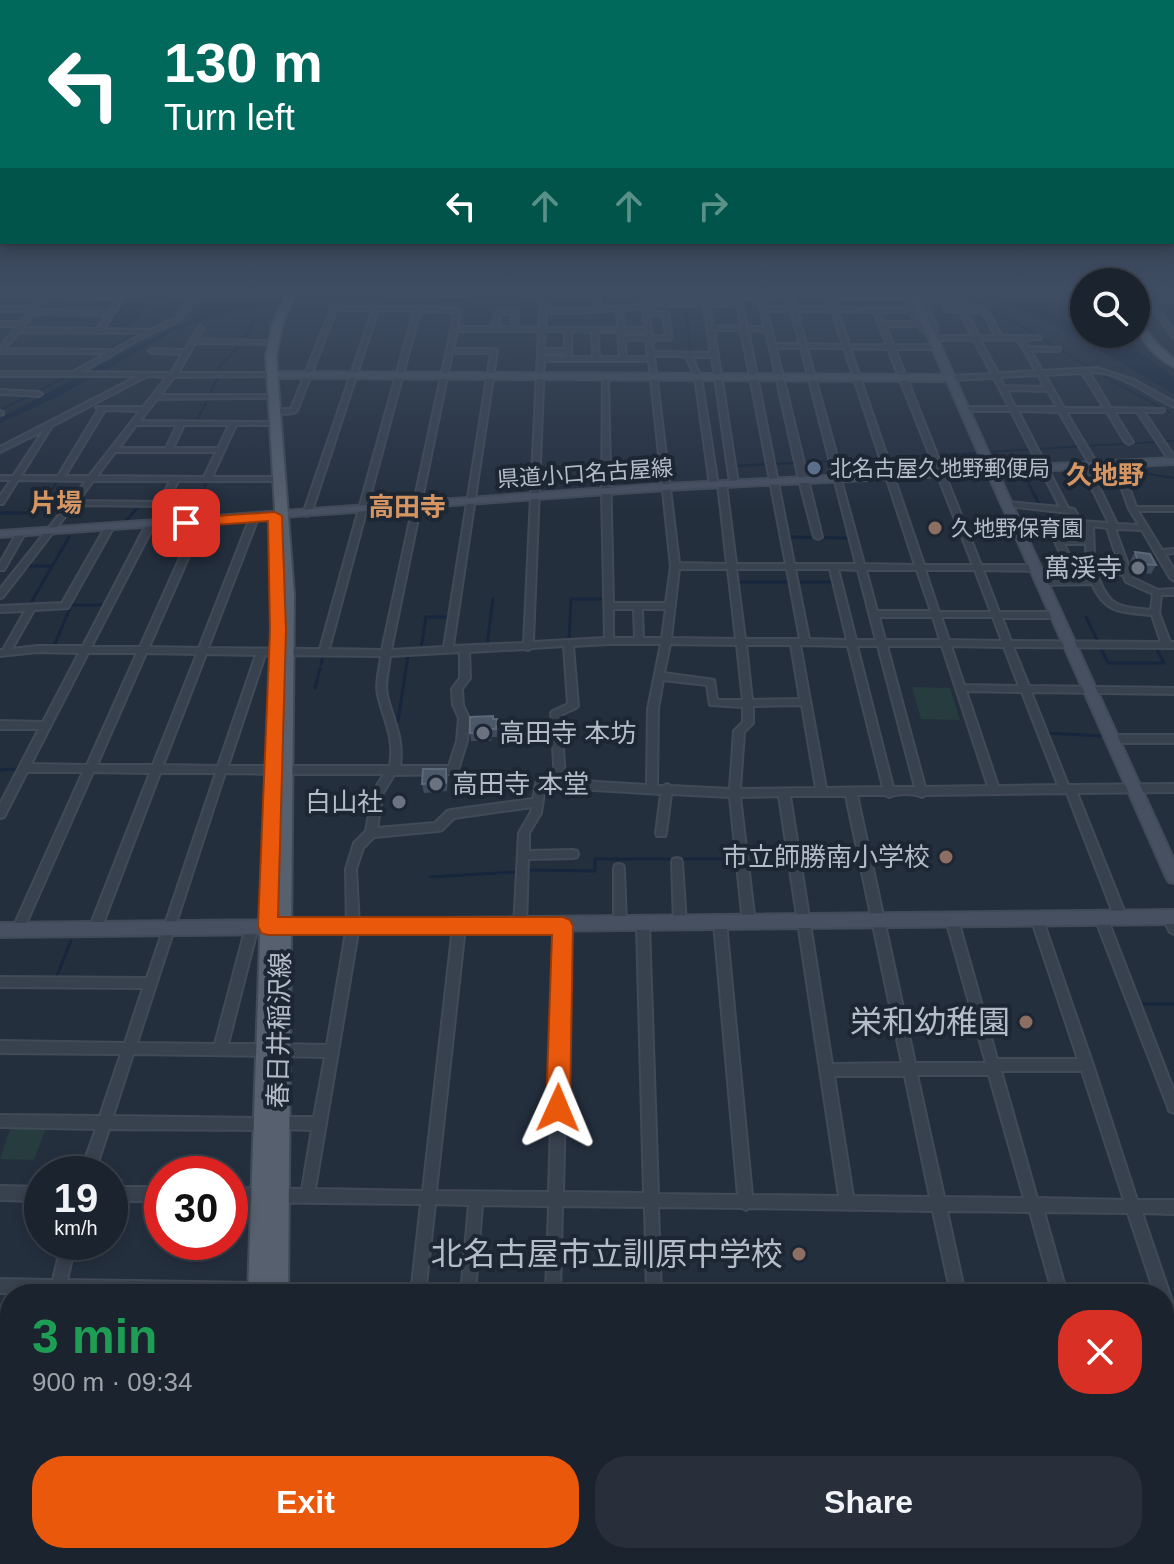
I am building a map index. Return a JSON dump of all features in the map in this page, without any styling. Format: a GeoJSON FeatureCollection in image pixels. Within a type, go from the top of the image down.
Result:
{"type":"FeatureCollection","features":[{"type":"Feature","properties":{"kind":"main road","name":"春日井稲沢線"},"geometry":{"type":"LineString","coordinates":[[266,1284],[272,1050],[267,926],[279,770],[275,651],[279,516],[268,364]]}},
{"type":"Feature","properties":{"kind":"main road","name":"春日井稲沢線"},"geometry":{"type":"LineString","coordinates":[[269,375],[270,364]]}},
{"type":"Feature","properties":{"kind":"main road","name":"春日井稲沢線"},"geometry":{"type":"LineString","coordinates":[[271,410],[273,479],[279,516]]}},
{"type":"Feature","properties":{"kind":"street"},"geometry":{"type":"LineString","coordinates":[[76,374],[92,364]]}},
{"type":"Feature","properties":{"kind":"street"},"geometry":{"type":"LineString","coordinates":[[0,595],[179,364]]}},
{"type":"Feature","properties":{"kind":"street"},"geometry":{"type":"LineString","coordinates":[[155,397],[294,411],[312,364]]}},
{"type":"Feature","properties":{"kind":"street"},"geometry":{"type":"LineString","coordinates":[[307,514],[358,364]]}},
{"type":"Feature","properties":{"kind":"street"},"geometry":{"type":"LineString","coordinates":[[324,652],[403,364]]}},
{"type":"Feature","properties":{"kind":"street"},"geometry":{"type":"LineString","coordinates":[[307,1197],[353,926],[351,869],[358,846],[371,833],[378,792],[392,771],[397,752],[392,723],[381,692],[386,653],[447,364]]}},
{"type":"Feature","properties":{"kind":"street"},"geometry":{"type":"LineString","coordinates":[[448,649],[493,364]]}},
{"type":"Feature","properties":{"kind":"street"},"geometry":{"type":"LineString","coordinates":[[528,647],[540,364]]}},
{"type":"Feature","properties":{"kind":"street"},"geometry":{"type":"LineString","coordinates":[[578,364],[578,377]]}},
{"type":"Feature","properties":{"kind":"street"},"geometry":{"type":"LineString","coordinates":[[609,641],[607,492],[610,377],[614,364]]}},
{"type":"Feature","properties":{"kind":"street"},"geometry":{"type":"LineString","coordinates":[[652,364],[675,566],[651,737],[652,787]]}},
{"type":"Feature","properties":{"kind":"street"},"geometry":{"type":"LineString","coordinates":[[692,364],[698,377],[733,566],[743,643],[748,723],[739,731],[735,793],[749,923]]}},
{"type":"Feature","properties":{"kind":"street"},"geometry":{"type":"LineString","coordinates":[[716,364],[734,483]]}},
{"type":"Feature","properties":{"kind":"street"},"geometry":{"type":"LineString","coordinates":[[750,364],[790,566],[805,702],[822,793]]}},
{"type":"Feature","properties":{"kind":"street"},"geometry":{"type":"LineString","coordinates":[[776,364],[818,537]]}},
{"type":"Feature","properties":{"kind":"street"},"geometry":{"type":"LineString","coordinates":[[807,364],[922,793]]}},
{"type":"Feature","properties":{"kind":"street"},"geometry":{"type":"LineString","coordinates":[[853,364],[995,791]]}},
{"type":"Feature","properties":{"kind":"street"},"geometry":{"type":"LineString","coordinates":[[897,364],[1026,690],[1121,918]]}},
{"type":"Feature","properties":{"kind":"street"},"geometry":{"type":"LineString","coordinates":[[944,364],[1135,789],[1168,848],[1174,877]]}},
{"type":"Feature","properties":{"kind":"street"},"geometry":{"type":"LineString","coordinates":[[991,364],[1065,510]]}},
{"type":"Feature","properties":{"kind":"street"},"geometry":{"type":"LineString","coordinates":[[1035,364],[1090,466],[1129,580],[1157,593],[1174,592]]}},
{"type":"Feature","properties":{"kind":"street"},"geometry":{"type":"LineString","coordinates":[[1084,370],[1129,442]]}},
{"type":"Feature","properties":{"kind":"street"},"geometry":{"type":"LineString","coordinates":[[0,374],[950,378],[1097,370],[1132,381],[1174,405]]}},
{"type":"Feature","properties":{"kind":"street"},"geometry":{"type":"LineString","coordinates":[[0,450],[145,375]]}},
{"type":"Feature","properties":{"kind":"street"},"geometry":{"type":"LineString","coordinates":[[1004,388],[1049,389]]}},
{"type":"Feature","properties":{"kind":"street"},"geometry":{"type":"LineString","coordinates":[[0,392],[39,394]]}},
{"type":"Feature","properties":{"kind":"street"},"geometry":{"type":"LineString","coordinates":[[81,408],[145,409]]}},
{"type":"Feature","properties":{"kind":"street"},"geometry":{"type":"LineString","coordinates":[[60,478],[103,408]]}},
{"type":"Feature","properties":{"kind":"street"},"geometry":{"type":"LineString","coordinates":[[964,409],[1162,410]]}},
{"type":"Feature","properties":{"kind":"street"},"geometry":{"type":"LineString","coordinates":[[135,423],[233,423],[271,410]]}},
{"type":"Feature","properties":{"kind":"street"},"geometry":{"type":"LineString","coordinates":[[1139,410],[1173,462]]}},
{"type":"Feature","properties":{"kind":"street"},"geometry":{"type":"LineString","coordinates":[[168,450],[182,423]]}},
{"type":"Feature","properties":{"kind":"street"},"geometry":{"type":"LineString","coordinates":[[207,479],[233,423]]}},
{"type":"Feature","properties":{"kind":"street"},"geometry":{"type":"LineString","coordinates":[[0,502],[51,424]]}},
{"type":"Feature","properties":{"kind":"street"},"geometry":{"type":"LineString","coordinates":[[115,450],[220,450]]}},
{"type":"Feature","properties":{"kind":"street","name":"県道小口名古屋線"},"geometry":{"type":"LineString","coordinates":[[0,534],[665,487],[1173,462]]}},
{"type":"Feature","properties":{"kind":"street"},"geometry":{"type":"LineString","coordinates":[[1117,464],[1133,509],[1162,552],[1174,578]]}},
{"type":"Feature","properties":{"kind":"street"},"geometry":{"type":"LineString","coordinates":[[0,478],[273,479]]}},
{"type":"Feature","properties":{"kind":"street"},"geometry":{"type":"LineString","coordinates":[[73,503],[163,504],[175,479]]}},
{"type":"Feature","properties":{"kind":"street"},"geometry":{"type":"LineString","coordinates":[[1007,504],[1071,511],[1079,523],[1143,528]]}},
{"type":"Feature","properties":{"kind":"street"},"geometry":{"type":"LineString","coordinates":[[1133,509],[1174,509]]}},
{"type":"Feature","properties":{"kind":"street"},"geometry":{"type":"LineString","coordinates":[[95,929],[254,518]]}},
{"type":"Feature","properties":{"kind":"street"},"geometry":{"type":"LineString","coordinates":[[18,930],[200,522]]}},
{"type":"Feature","properties":{"kind":"street"},"geometry":{"type":"LineString","coordinates":[[1089,524],[1090,566],[1107,606],[1155,613]]}},
{"type":"Feature","properties":{"kind":"street"},"geometry":{"type":"LineString","coordinates":[[0,814],[150,525]]}},
{"type":"Feature","properties":{"kind":"street"},"geometry":{"type":"LineString","coordinates":[[0,609],[65,606],[109,528]]}},
{"type":"Feature","properties":{"kind":"street"},"geometry":{"type":"LineString","coordinates":[[0,568],[21,533]]}},
{"type":"Feature","properties":{"kind":"street"},"geometry":{"type":"LineString","coordinates":[[1089,542],[1059,542],[1069,563],[1126,573]]}},
{"type":"Feature","properties":{"kind":"street"},"geometry":{"type":"LineString","coordinates":[[1162,552],[1174,551]]}},
{"type":"Feature","properties":{"kind":"street"},"geometry":{"type":"LineString","coordinates":[[675,566],[1036,568]]}},
{"type":"Feature","properties":{"kind":"street"},"geometry":{"type":"LineString","coordinates":[[833,566],[889,793]]}},
{"type":"Feature","properties":{"kind":"street"},"geometry":{"type":"LineString","coordinates":[[0,568],[22,568]]}},
{"type":"Feature","properties":{"kind":"street"},"geometry":{"type":"LineString","coordinates":[[1042,582],[1094,581]]}},
{"type":"Feature","properties":{"kind":"street"},"geometry":{"type":"LineString","coordinates":[[3,653],[84,650],[386,653],[609,641],[1170,645],[1155,613],[1157,593]]}},
{"type":"Feature","properties":{"kind":"street"},"geometry":{"type":"LineString","coordinates":[[608,606],[670,606]]}},
{"type":"Feature","properties":{"kind":"street"},"geometry":{"type":"LineString","coordinates":[[638,606],[639,642]]}},
{"type":"Feature","properties":{"kind":"street"},"geometry":{"type":"LineString","coordinates":[[3,653],[30,609]]}},
{"type":"Feature","properties":{"kind":"street"},"geometry":{"type":"LineString","coordinates":[[873,614],[1057,615]]}},
{"type":"Feature","properties":{"kind":"street"},"geometry":{"type":"LineString","coordinates":[[560,784],[556,713],[573,706],[568,644]]}},
{"type":"Feature","properties":{"kind":"street"},"geometry":{"type":"LineString","coordinates":[[23,768],[453,770],[463,730],[464,718],[458,705],[457,689],[465,678],[464,649]]}},
{"type":"Feature","properties":{"kind":"street"},"geometry":{"type":"LineString","coordinates":[[93,1156],[221,769],[275,651]]}},
{"type":"Feature","properties":{"kind":"street"},"geometry":{"type":"LineString","coordinates":[[659,676],[711,682],[713,703],[805,702]]}},
{"type":"Feature","properties":{"kind":"street"},"geometry":{"type":"LineString","coordinates":[[961,688],[1174,691]]}},
{"type":"Feature","properties":{"kind":"street"},"geometry":{"type":"LineString","coordinates":[[0,725],[45,726]]}},
{"type":"Feature","properties":{"kind":"street"},"geometry":{"type":"LineString","coordinates":[[1112,739],[1174,739]]}},
{"type":"Feature","properties":{"kind":"street"},"geometry":{"type":"LineString","coordinates":[[520,927],[524,833],[536,813],[541,783],[735,793],[1174,788]]}},
{"type":"Feature","properties":{"kind":"street"},"geometry":{"type":"LineString","coordinates":[[661,833],[667,788]]}},
{"type":"Feature","properties":{"kind":"street"},"geometry":{"type":"LineString","coordinates":[[784,793],[847,1203]]}},
{"type":"Feature","properties":{"kind":"street"},"geometry":{"type":"LineString","coordinates":[[851,793],[956,1284]]}},
{"type":"Feature","properties":{"kind":"street"},"geometry":{"type":"LineString","coordinates":[[371,833],[438,827],[451,814],[538,802]]}},
{"type":"Feature","properties":{"kind":"street"},"geometry":{"type":"LineString","coordinates":[[523,855],[573,854]]}},
{"type":"Feature","properties":{"kind":"street"},"geometry":{"type":"LineString","coordinates":[[677,862],[680,924]]}},
{"type":"Feature","properties":{"kind":"street"},"geometry":{"type":"LineString","coordinates":[[619,868],[620,925]]}},
{"type":"Feature","properties":{"kind":"street"},"geometry":{"type":"LineString","coordinates":[[0,930],[267,926],[520,927],[1037,918],[1172,921]]}},
{"type":"Feature","properties":{"kind":"street"},"geometry":{"type":"LineString","coordinates":[[1037,918],[1159,1284]]}},
{"type":"Feature","properties":{"kind":"street"},"geometry":{"type":"LineString","coordinates":[[1101,918],[1174,1107]]}},
{"type":"Feature","properties":{"kind":"street"},"geometry":{"type":"LineString","coordinates":[[952,920],[1057,1284]]}},
{"type":"Feature","properties":{"kind":"street"},"geometry":{"type":"LineString","coordinates":[[720,923],[746,1203]]}},
{"type":"Feature","properties":{"kind":"street"},"geometry":{"type":"LineString","coordinates":[[643,925],[654,1284]]}},
{"type":"Feature","properties":{"kind":"street"},"geometry":{"type":"LineString","coordinates":[[220,1049],[267,926]]}},
{"type":"Feature","properties":{"kind":"street"},"geometry":{"type":"LineString","coordinates":[[553,1284],[563,926]]}},
{"type":"Feature","properties":{"kind":"street"},"geometry":{"type":"LineString","coordinates":[[419,1284],[459,927]]}},
{"type":"Feature","properties":{"kind":"street"},"geometry":{"type":"LineString","coordinates":[[0,982],[150,983]]}},
{"type":"Feature","properties":{"kind":"street"},"geometry":{"type":"LineString","coordinates":[[0,1047],[332,1051]]}},
{"type":"Feature","properties":{"kind":"street"},"geometry":{"type":"LineString","coordinates":[[826,1070],[1087,1065]]}},
{"type":"Feature","properties":{"kind":"street"},"geometry":{"type":"LineString","coordinates":[[0,1121],[320,1124]]}},
{"type":"Feature","properties":{"kind":"street"},"geometry":{"type":"LineString","coordinates":[[0,1193],[24,1194]]}},
{"type":"Feature","properties":{"kind":"street"},"geometry":{"type":"LineString","coordinates":[[248,1195],[1174,1207]]}},
{"type":"Feature","properties":{"kind":"street"},"geometry":{"type":"LineString","coordinates":[[469,1284],[476,1199]]}},
{"type":"Feature","properties":{"kind":"street"},"geometry":{"type":"LineString","coordinates":[[59,1284],[65,1260]]}},
{"type":"Feature","properties":{"kind":"green space"},"geometry":{"type":"Polygon","coordinates":[[[912,687],[950,688],[960,720],[921,719],[912,687]]]}},
{"type":"Feature","properties":{"kind":"green space"},"geometry":{"type":"Polygon","coordinates":[[[11,1125],[47,1125],[35,1156],[24,1156],[24,1160],[0,1159],[11,1125]]]}},
{"type":"Feature","properties":{"kind":"water"},"geometry":{"type":"Polygon","coordinates":[[[103,364],[116,364],[61,395],[0,423],[0,418],[103,364]]]}},
{"type":"Feature","properties":{"kind":"water"},"geometry":{"type":"Polygon","coordinates":[[[1123,364],[1156,364],[1174,378],[1174,394],[1123,364]]]}},
{"type":"Feature","properties":{"kind":"building"},"geometry":{"type":"Polygon","coordinates":[[[1135,552],[1150,554],[1156,565],[1139,564],[1135,552]]]}},
{"type":"Feature","properties":{"kind":"building"},"geometry":{"type":"Polygon","coordinates":[[[493,716],[497,719],[496,729],[491,729],[490,733],[470,733],[470,717],[493,716]]]}},
{"type":"Feature","properties":{"kind":"building"},"geometry":{"type":"Polygon","coordinates":[[[423,769],[446,769],[446,783],[422,784],[423,769]]]}},
{"type":"Feature","properties":{"kind":"waterway"},"geometry":{"type":"LineString","coordinates":[[70,371],[84,364]]}},
{"type":"Feature","properties":{"kind":"waterway"},"geometry":{"type":"LineString","coordinates":[[218,368],[222,364]]}},
{"type":"Feature","properties":{"kind":"waterway"},"geometry":{"type":"LineString","coordinates":[[1084,364],[1091,368]]}},
{"type":"Feature","properties":{"kind":"waterway"},"geometry":{"type":"LineString","coordinates":[[1097,372],[1170,413]]}},
{"type":"Feature","properties":{"kind":"waterway"},"geometry":{"type":"LineString","coordinates":[[38,391],[66,377]]}},
{"type":"Feature","properties":{"kind":"waterway"},"geometry":{"type":"LineString","coordinates":[[209,396],[218,377]]}},
{"type":"Feature","properties":{"kind":"waterway"},"geometry":{"type":"LineString","coordinates":[[0,410],[33,394]]}},
{"type":"Feature","properties":{"kind":"waterway"},"geometry":{"type":"LineString","coordinates":[[196,422],[208,399]]}},
{"type":"Feature","properties":{"kind":"waterway"},"geometry":{"type":"LineString","coordinates":[[1163,441],[1174,441]]}},
{"type":"Feature","properties":{"kind":"waterway"},"geometry":{"type":"LineString","coordinates":[[1086,446],[1157,442]]}},
{"type":"Feature","properties":{"kind":"waterway"},"geometry":{"type":"LineString","coordinates":[[1038,449],[1080,446]]}},
{"type":"Feature","properties":{"kind":"waterway"},"geometry":{"type":"LineString","coordinates":[[992,452],[1032,449]]}},
{"type":"Feature","properties":{"kind":"waterway"},"geometry":{"type":"LineString","coordinates":[[936,455],[976,453]]}},
{"type":"Feature","properties":{"kind":"waterway"},"geometry":{"type":"LineString","coordinates":[[888,458],[931,455]]}},
{"type":"Feature","properties":{"kind":"waterway"},"geometry":{"type":"LineString","coordinates":[[837,460],[880,458]]}},
{"type":"Feature","properties":{"kind":"waterway"},"geometry":{"type":"LineString","coordinates":[[802,462],[831,461]]}},
{"type":"Feature","properties":{"kind":"waterway"},"geometry":{"type":"LineString","coordinates":[[774,464],[796,463]]}},
{"type":"Feature","properties":{"kind":"waterway"},"geometry":{"type":"LineString","coordinates":[[735,466],[767,464]]}},
{"type":"Feature","properties":{"kind":"waterway"},"geometry":{"type":"LineString","coordinates":[[1122,470],[1174,478]]}},
{"type":"Feature","properties":{"kind":"waterway"},"geometry":{"type":"LineString","coordinates":[[1024,474],[1039,504]]}},
{"type":"Feature","properties":{"kind":"waterway"},"geometry":{"type":"LineString","coordinates":[[48,496],[58,480]]}},
{"type":"Feature","properties":{"kind":"waterway"},"geometry":{"type":"LineString","coordinates":[[172,491],[203,491],[207,481]]}},
{"type":"Feature","properties":{"kind":"waterway"},"geometry":{"type":"LineString","coordinates":[[0,513],[37,513],[49,494]]}},
{"type":"Feature","properties":{"kind":"waterway"},"geometry":{"type":"LineString","coordinates":[[125,522],[140,505]]}},
{"type":"Feature","properties":{"kind":"waterway"},"geometry":{"type":"LineString","coordinates":[[29,606],[69,537]]}},
{"type":"Feature","properties":{"kind":"waterway"},"geometry":{"type":"LineString","coordinates":[[788,537],[848,538]]}},
{"type":"Feature","properties":{"kind":"waterway"},"geometry":{"type":"LineString","coordinates":[[27,566],[52,566]]}},
{"type":"Feature","properties":{"kind":"waterway"},"geometry":{"type":"LineString","coordinates":[[737,582],[790,582]]}},
{"type":"Feature","properties":{"kind":"waterway"},"geometry":{"type":"LineString","coordinates":[[794,582],[835,582]]}},
{"type":"Feature","properties":{"kind":"waterway"},"geometry":{"type":"LineString","coordinates":[[487,646],[493,599]]}},
{"type":"Feature","properties":{"kind":"waterway"},"geometry":{"type":"LineString","coordinates":[[569,641],[571,599],[604,599]]}},
{"type":"Feature","properties":{"kind":"waterway"},"geometry":{"type":"LineString","coordinates":[[69,605],[107,605]]}},
{"type":"Feature","properties":{"kind":"waterway"},"geometry":{"type":"LineString","coordinates":[[54,646],[70,608],[67,608]]}},
{"type":"Feature","properties":{"kind":"waterway"},"geometry":{"type":"LineString","coordinates":[[421,648],[426,617],[450,617]]}},
{"type":"Feature","properties":{"kind":"waterway"},"geometry":{"type":"LineString","coordinates":[[1086,617],[1098,642]]}},
{"type":"Feature","properties":{"kind":"waterway"},"geometry":{"type":"LineString","coordinates":[[1100,647],[1108,663],[1164,663],[1156,648],[1174,648]]}},
{"type":"Feature","properties":{"kind":"waterway"},"geometry":{"type":"LineString","coordinates":[[398,721],[408,655]]}},
{"type":"Feature","properties":{"kind":"waterway"},"geometry":{"type":"LineString","coordinates":[[321,664],[323,656]]}},
{"type":"Feature","properties":{"kind":"waterway"},"geometry":{"type":"LineString","coordinates":[[315,688],[320,669]]}},
{"type":"Feature","properties":{"kind":"waterway"},"geometry":{"type":"LineString","coordinates":[[1046,733],[1101,736]]}},
{"type":"Feature","properties":{"kind":"waterway"},"geometry":{"type":"LineString","coordinates":[[0,770],[18,769]]}},
{"type":"Feature","properties":{"kind":"waterway"},"geometry":{"type":"LineString","coordinates":[[526,870],[595,871],[595,859],[737,859]]}},
{"type":"Feature","properties":{"kind":"waterway"},"geometry":{"type":"LineString","coordinates":[[430,877],[516,872]]}},
{"type":"Feature","properties":{"kind":"waterway"},"geometry":{"type":"LineString","coordinates":[[56,978],[71,941]]}},
{"type":"Feature","properties":{"kind":"waterway"},"geometry":{"type":"LineString","coordinates":[[1140,1004],[1174,1004]]}},
{"type":"Feature","properties":{"kind":"waterway"},"geometry":{"type":"LineString","coordinates":[[301,1192],[304,1175]]}},
{"type":"Feature","properties":{"kind":"place","name":"北名古屋久地野郵便局"},"geometry":{"type":"Point","coordinates":[814,468]}},
{"type":"Feature","properties":{"kind":"place","name":"久地野保育園"},"geometry":{"type":"Point","coordinates":[935,528]}},
{"type":"Feature","properties":{"kind":"place","name":"萬渓寺"},"geometry":{"type":"Point","coordinates":[1138,568]}},
{"type":"Feature","properties":{"kind":"place","name":"高田寺 本坊"},"geometry":{"type":"Point","coordinates":[483,733]}},
{"type":"Feature","properties":{"kind":"place","name":"高田寺 本堂"},"geometry":{"type":"Point","coordinates":[436,784]}},
{"type":"Feature","properties":{"kind":"place","name":"白山社"},"geometry":{"type":"Point","coordinates":[399,802]}},
{"type":"Feature","properties":{"kind":"place","name":"市立師勝南小学校"},"geometry":{"type":"Point","coordinates":[946,857]}},
{"type":"Feature","properties":{"kind":"place","name":"栄和幼稚園"},"geometry":{"type":"Point","coordinates":[1026,1022]}},
{"type":"Feature","properties":{"kind":"place","name":"北名古屋市立訓原中学校"},"geometry":{"type":"Point","coordinates":[799,1254]}},
{"type":"Feature","properties":{"kind":"district","name":"久地野"},"geometry":{"type":"Point","coordinates":[1105,475]}},
{"type":"Feature","properties":{"kind":"district","name":"片場"},"geometry":{"type":"Point","coordinates":[56,503]}},
{"type":"Feature","properties":{"kind":"district","name":"高田寺"},"geometry":{"type":"Point","coordinates":[407,507]}},
{"type":"Feature","properties":{"kind":"route"},"geometry":{"type":"LineString","coordinates":[[186,523],[275,516],[278,630],[268,926],[563,926],[558,1108]]}}]}
